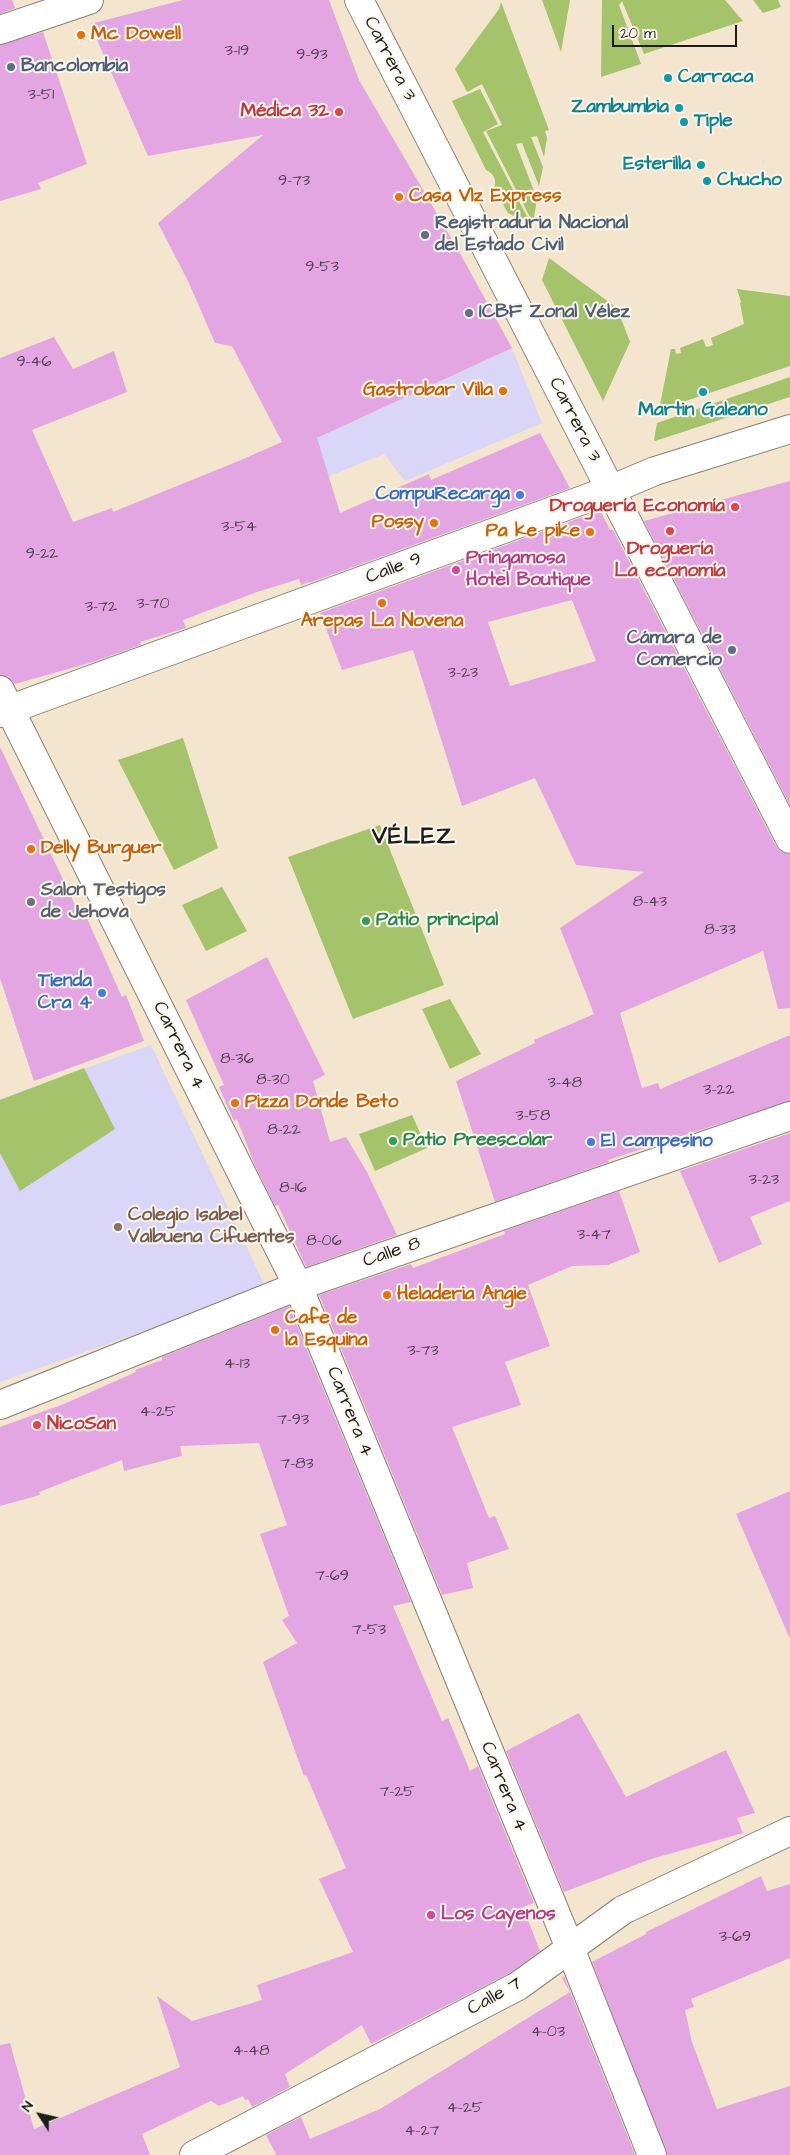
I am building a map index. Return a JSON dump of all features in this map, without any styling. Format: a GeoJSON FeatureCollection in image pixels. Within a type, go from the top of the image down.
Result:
{"type":"FeatureCollection","features":[{"type":"Feature","properties":{"kind":"street"},"geometry":{"type":"LineString","coordinates":[[0,30],[89,0]]}},
{"type":"Feature","properties":{"kind":"street","name":"Carrera 3"},"geometry":{"type":"LineString","coordinates":[[358,0],[790,839]]}},
{"type":"Feature","properties":{"kind":"street","name":"Calle 9"},"geometry":{"type":"LineString","coordinates":[[4,705],[610,490],[655,471],[790,429]]}},
{"type":"Feature","properties":{"kind":"street","name":"Carrera 4"},"geometry":{"type":"LineString","coordinates":[[4,705],[298,1286],[570,1948],[652,2155]]}},
{"type":"Feature","properties":{"kind":"street","name":"Calle 8"},"geometry":{"type":"LineString","coordinates":[[0,1405],[298,1286],[790,1116]]}},
{"type":"Feature","properties":{"kind":"street","name":"Calle 7"},"geometry":{"type":"LineString","coordinates":[[194,2155],[518,1986],[623,1910],[790,1831]]}},
{"type":"Feature","properties":{"kind":"shaded area"},"geometry":{"type":"Polygon","coordinates":[[[512,348],[542,423],[405,481],[384,454],[287,493],[287,452],[512,348]]]}},
{"type":"Feature","properties":{"kind":"shaded area","name":"Colegio Isabel Valbuena Cifuentes"},"geometry":{"type":"Polygon","coordinates":[[[151,1045],[266,1288],[0,1382],[0,1099],[151,1045]]]}},
{"type":"Feature","properties":{"kind":"green space"},"geometry":{"type":"Polygon","coordinates":[[[542,0],[570,0],[561,52],[542,0]]]}},
{"type":"Feature","properties":{"kind":"green space"},"geometry":{"type":"Polygon","coordinates":[[[602,0],[725,0],[743,21],[644,54],[622,1],[619,5],[641,64],[601,77],[602,0]]]}},
{"type":"Feature","properties":{"kind":"green space"},"geometry":{"type":"Polygon","coordinates":[[[753,0],[778,0],[781,7],[763,13],[753,0]]]}},
{"type":"Feature","properties":{"kind":"green space"},"geometry":{"type":"Polygon","coordinates":[[[501,2],[549,130],[545,131],[547,138],[544,157],[537,136],[531,137],[543,167],[539,186],[522,143],[516,144],[537,199],[533,223],[486,131],[502,125],[482,84],[467,92],[455,69],[499,9],[501,2]]]}},
{"type":"Feature","properties":{"kind":"green space"},"geometry":{"type":"Polygon","coordinates":[[[480,89],[498,124],[483,132],[531,224],[508,213],[494,188],[494,178],[486,170],[452,101],[480,89]]]}},
{"type":"Feature","properties":{"kind":"green space"},"geometry":{"type":"Polygon","coordinates":[[[549,258],[617,308],[630,342],[603,401],[542,280],[549,258]]]}},
{"type":"Feature","properties":{"kind":"green space"},"geometry":{"type":"Polygon","coordinates":[[[737,289],[790,296],[790,366],[659,410],[671,349],[675,349],[676,354],[681,353],[680,348],[703,339],[706,347],[713,345],[711,338],[744,324],[737,289]]]}},
{"type":"Feature","properties":{"kind":"green space"},"geometry":{"type":"Polygon","coordinates":[[[790,377],[790,397],[654,440],[657,423],[790,377]]]}},
{"type":"Feature","properties":{"kind":"green space"},"geometry":{"type":"Polygon","coordinates":[[[183,738],[218,848],[174,870],[118,760],[183,738]]]}},
{"type":"Feature","properties":{"kind":"green space","name":"Patio principal"},"geometry":{"type":"Polygon","coordinates":[[[380,825],[444,985],[353,1019],[288,857],[380,825]]]}},
{"type":"Feature","properties":{"kind":"green space"},"geometry":{"type":"Polygon","coordinates":[[[222,887],[247,931],[206,951],[182,905],[222,887]]]}},
{"type":"Feature","properties":{"kind":"green space"},"geometry":{"type":"Polygon","coordinates":[[[450,999],[481,1054],[450,1069],[422,1009],[450,999]]]}},
{"type":"Feature","properties":{"kind":"green space"},"geometry":{"type":"Polygon","coordinates":[[[84,1068],[115,1129],[20,1191],[0,1153],[0,1100],[84,1068]]]}},
{"type":"Feature","properties":{"kind":"green space","name":"Patio Preescolar"},"geometry":{"type":"Polygon","coordinates":[[[412,1115],[427,1148],[375,1171],[359,1134],[412,1115]]]}},
{"type":"Feature","properties":{"kind":"building"},"geometry":{"type":"Polygon","coordinates":[[[0,0],[12,0],[15,8],[0,14],[0,0]]]}},
{"type":"Feature","properties":{"kind":"building"},"geometry":{"type":"Polygon","coordinates":[[[183,0],[329,0],[359,80],[461,255],[512,348],[317,438],[340,513],[429,474],[431,480],[540,433],[570,488],[309,583],[301,585],[299,579],[257,592],[183,620],[186,628],[140,642],[141,645],[93,662],[15,684],[9,677],[0,675],[0,358],[54,337],[73,369],[114,351],[127,392],[32,430],[73,522],[112,508],[113,512],[282,442],[232,346],[215,343],[188,281],[158,223],[263,135],[148,156],[90,24],[183,0]]]}},
{"type":"Feature","properties":{"kind":"building"},"geometry":{"type":"Polygon","coordinates":[[[43,32],[87,164],[38,183],[41,189],[0,201],[0,45],[43,32]]]}},
{"type":"Feature","properties":{"kind":"building"},"geometry":{"type":"Polygon","coordinates":[[[790,481],[790,805],[644,521],[790,481]]]}},
{"type":"Feature","properties":{"kind":"building"},"geometry":{"type":"Polygon","coordinates":[[[601,512],[610,530],[613,530],[776,846],[782,852],[790,854],[790,1008],[778,1009],[763,951],[620,1013],[642,1088],[658,1083],[660,1089],[790,1035],[790,1101],[608,1160],[609,1162],[495,1202],[456,1081],[535,1043],[534,1040],[594,1014],[560,928],[644,872],[576,865],[535,778],[462,806],[413,650],[342,670],[320,613],[585,516],[601,512]],[[572,600],[488,622],[510,686],[596,661],[572,600]]]}},
{"type":"Feature","properties":{"kind":"building"},"geometry":{"type":"Polygon","coordinates":[[[0,747],[76,907],[81,905],[122,997],[126,995],[144,1041],[34,1081],[0,978],[0,747]]]}},
{"type":"Feature","properties":{"kind":"building"},"geometry":{"type":"Polygon","coordinates":[[[267,957],[325,1075],[313,1081],[330,1142],[346,1137],[367,1172],[397,1235],[306,1267],[278,1205],[275,1206],[254,1163],[237,1119],[234,1121],[219,1087],[224,1085],[186,1000],[267,957]]]}},
{"type":"Feature","properties":{"kind":"building"},"geometry":{"type":"Polygon","coordinates":[[[790,1133],[790,1201],[750,1217],[762,1244],[719,1263],[680,1171],[790,1133]]]}},
{"type":"Feature","properties":{"kind":"building"},"geometry":{"type":"Polygon","coordinates":[[[619,1191],[640,1252],[608,1265],[572,1266],[528,1285],[550,1346],[505,1362],[521,1405],[452,1427],[489,1518],[495,1516],[509,1549],[467,1563],[473,1588],[442,1595],[319,1295],[411,1264],[413,1268],[505,1234],[504,1231],[619,1191]]]}},
{"type":"Feature","properties":{"kind":"building"},"geometry":{"type":"Polygon","coordinates":[[[289,1306],[411,1602],[393,1606],[442,1721],[448,1718],[470,1771],[478,1766],[534,1903],[523,1907],[540,1951],[510,1973],[371,2044],[362,2025],[285,2074],[290,2087],[252,2107],[248,2099],[245,2100],[243,2096],[219,2106],[211,2101],[142,2134],[150,2155],[0,2155],[0,2045],[10,2043],[34,2129],[180,2067],[157,1996],[192,2021],[262,2000],[257,1985],[353,1952],[319,1879],[346,1868],[306,1775],[304,1776],[263,1662],[297,1643],[282,1620],[289,1616],[260,1534],[287,1525],[259,1443],[180,1446],[182,1456],[124,1471],[122,1460],[39,1492],[40,1495],[0,1506],[0,1427],[64,1404],[136,1372],[135,1370],[162,1360],[162,1357],[289,1306]]]}},
{"type":"Feature","properties":{"kind":"building"},"geometry":{"type":"Polygon","coordinates":[[[790,1491],[790,1639],[736,1514],[790,1491]]]}},
{"type":"Feature","properties":{"kind":"building"},"geometry":{"type":"Polygon","coordinates":[[[579,1713],[626,1797],[726,1750],[755,1813],[737,1818],[743,1833],[651,1859],[564,1892],[506,1751],[579,1713]]]}},
{"type":"Feature","properties":{"kind":"building"},"geometry":{"type":"Polygon","coordinates":[[[761,1876],[767,1891],[790,1884],[790,1958],[691,1999],[694,2007],[685,2010],[692,2042],[717,2109],[790,2086],[790,2155],[667,2155],[592,1962],[646,1934],[646,1932],[761,1876]]]}},
{"type":"Feature","properties":{"kind":"building"},"geometry":{"type":"Polygon","coordinates":[[[564,1976],[635,2155],[274,2155],[276,2154],[266,2135],[301,2117],[310,2139],[380,2109],[570,1992],[562,1978],[564,1976]]]}},
{"type":"Feature","properties":{"kind":"place","name":"Mc Dowell"},"geometry":{"type":"Point","coordinates":[81,35]}},
{"type":"Feature","properties":{"kind":"place","name":"Bancolombia"},"geometry":{"type":"Point","coordinates":[11,67]}},
{"type":"Feature","properties":{"kind":"place","name":"Carraca"},"geometry":{"type":"Point","coordinates":[668,78]}},
{"type":"Feature","properties":{"kind":"place","name":"Zambumbia"},"geometry":{"type":"Point","coordinates":[679,108]}},
{"type":"Feature","properties":{"kind":"place","name":"Médica 32"},"geometry":{"type":"Point","coordinates":[339,112]}},
{"type":"Feature","properties":{"kind":"place","name":"Tiple"},"geometry":{"type":"Point","coordinates":[684,122]}},
{"type":"Feature","properties":{"kind":"place","name":"Esterilla"},"geometry":{"type":"Point","coordinates":[701,165]}},
{"type":"Feature","properties":{"kind":"place","name":"Chucho"},"geometry":{"type":"Point","coordinates":[707,181]}},
{"type":"Feature","properties":{"kind":"place","name":"Casa Vlz Express"},"geometry":{"type":"Point","coordinates":[399,197]}},
{"type":"Feature","properties":{"kind":"place","name":"Registraduria Nacional del Estado Civil"},"geometry":{"type":"Point","coordinates":[425,235]}},
{"type":"Feature","properties":{"kind":"place","name":"ICBF Zonal Vélez"},"geometry":{"type":"Point","coordinates":[469,313]}},
{"type":"Feature","properties":{"kind":"place","name":"Gastrobar Villa"},"geometry":{"type":"Point","coordinates":[503,391]}},
{"type":"Feature","properties":{"kind":"place","name":"Martin Galeano"},"geometry":{"type":"Point","coordinates":[703,392]}},
{"type":"Feature","properties":{"kind":"place","name":"CompuRecarga"},"geometry":{"type":"Point","coordinates":[520,495]}},
{"type":"Feature","properties":{"kind":"place","name":"Droguería Economía"},"geometry":{"type":"Point","coordinates":[735,507]}},
{"type":"Feature","properties":{"kind":"place","name":"Possy"},"geometry":{"type":"Point","coordinates":[434,523]}},
{"type":"Feature","properties":{"kind":"place","name":"Droguería La economía"},"geometry":{"type":"Point","coordinates":[670,531]}},
{"type":"Feature","properties":{"kind":"place","name":"Pa ke pike"},"geometry":{"type":"Point","coordinates":[590,532]}},
{"type":"Feature","properties":{"kind":"place","name":"Pringamosa Hotel Boutique"},"geometry":{"type":"Point","coordinates":[456,570]}},
{"type":"Feature","properties":{"kind":"place","name":"Arepas La Novena"},"geometry":{"type":"Point","coordinates":[382,603]}},
{"type":"Feature","properties":{"kind":"place","name":"Cámara de Comercio"},"geometry":{"type":"Point","coordinates":[732,650]}},
{"type":"Feature","properties":{"kind":"place","name":"Delly Burguer"},"geometry":{"type":"Point","coordinates":[31,849]}},
{"type":"Feature","properties":{"kind":"place","name":"Salon Testigos de Jehova"},"geometry":{"type":"Point","coordinates":[31,902]}},
{"type":"Feature","properties":{"kind":"place","name":"Patio principal"},"geometry":{"type":"Point","coordinates":[366,921]}},
{"type":"Feature","properties":{"kind":"place","name":"Tienda Cra 4"},"geometry":{"type":"Point","coordinates":[102,993]}},
{"type":"Feature","properties":{"kind":"place","name":"Pizza Donde Beto"},"geometry":{"type":"Point","coordinates":[235,1103]}},
{"type":"Feature","properties":{"kind":"place","name":"Patio Preescolar"},"geometry":{"type":"Point","coordinates":[393,1141]}},
{"type":"Feature","properties":{"kind":"place","name":"El campesino"},"geometry":{"type":"Point","coordinates":[591,1142]}},
{"type":"Feature","properties":{"kind":"place","name":"Colegio Isabel Valbuena Cifuentes"},"geometry":{"type":"Point","coordinates":[118,1227]}},
{"type":"Feature","properties":{"kind":"place","name":"Heladeria Angie"},"geometry":{"type":"Point","coordinates":[387,1295]}},
{"type":"Feature","properties":{"kind":"place","name":"Cafe de la Esquina"},"geometry":{"type":"Point","coordinates":[275,1330]}},
{"type":"Feature","properties":{"kind":"place","name":"NicoSan"},"geometry":{"type":"Point","coordinates":[37,1425]}},
{"type":"Feature","properties":{"kind":"place","name":"Los Cayenos"},"geometry":{"type":"Point","coordinates":[431,1915]}},
{"type":"Feature","properties":{"kind":"district","name":"VÉLEZ"},"geometry":{"type":"Point","coordinates":[414,838]}}]}
